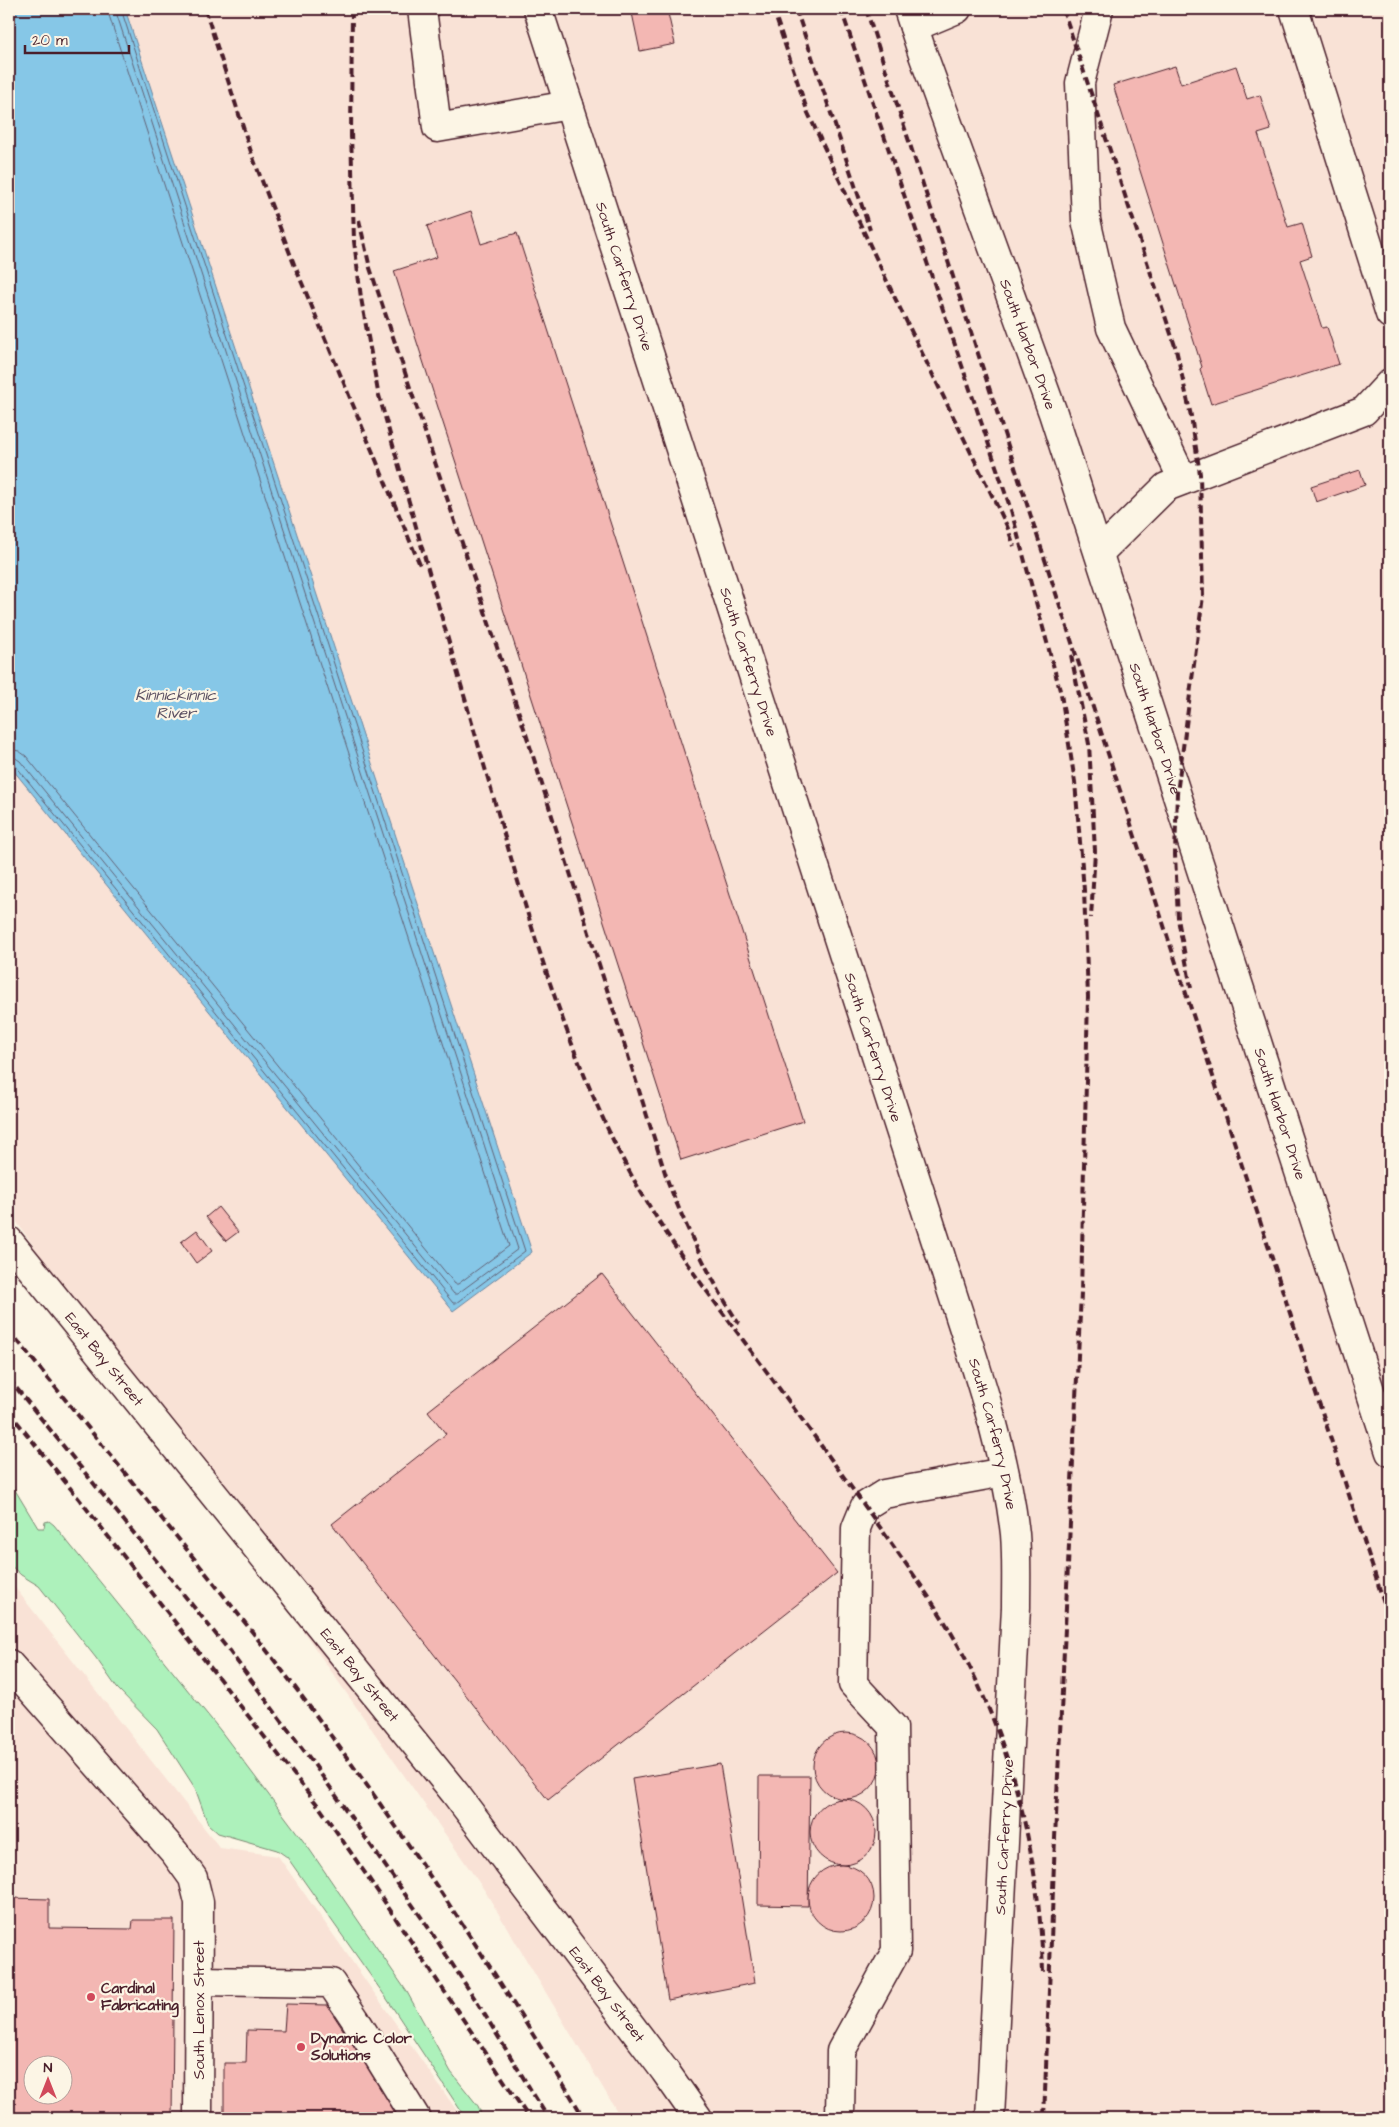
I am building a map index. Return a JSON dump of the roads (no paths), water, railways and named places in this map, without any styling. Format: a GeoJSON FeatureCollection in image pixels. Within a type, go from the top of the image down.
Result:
{"type":"FeatureCollection","features":[{"type":"Feature","properties":{"kind":"street"},"geometry":{"type":"LineString","coordinates":[[422,9],[437,128],[569,105]]}},
{"type":"Feature","properties":{"kind":"street","name":"South Carferry Drive"},"geometry":{"type":"LineString","coordinates":[[538,9],[937,1245],[994,1427],[1004,1472],[1015,1535],[1016,1607],[990,2118]]}},
{"type":"Feature","properties":{"kind":"street"},"geometry":{"type":"LineString","coordinates":[[911,18],[957,9]]}},
{"type":"Feature","properties":{"kind":"street"},"geometry":{"type":"LineString","coordinates":[[1099,9],[1080,83],[1086,220],[1110,328],[1183,480]]}},
{"type":"Feature","properties":{"kind":"street"},"geometry":{"type":"LineString","coordinates":[[1294,9],[1390,314]]}},
{"type":"Feature","properties":{"kind":"street","name":"South Harbor Drive"},"geometry":{"type":"LineString","coordinates":[[911,18],[1053,413],[1390,1452]]}},
{"type":"Feature","properties":{"kind":"street"},"geometry":{"type":"LineString","coordinates":[[1099,553],[1166,487],[1364,411],[1390,383]]}},
{"type":"Feature","properties":{"kind":"street","name":"East Bay Street"},"geometry":{"type":"LineString","coordinates":[[9,1241],[455,1793],[698,2118]]}},
{"type":"Feature","properties":{"kind":"street"},"geometry":{"type":"LineString","coordinates":[[840,2118],[841,2051],[896,1951],[893,1727],[853,1684],[856,1528],[865,1506],[884,1494],[1004,1472]]}},
{"type":"Feature","properties":{"kind":"street","name":"South Lenox Street"},"geometry":{"type":"LineString","coordinates":[[9,1664],[175,1853],[193,1878],[199,1902],[198,2118]]}},
{"type":"Feature","properties":{"kind":"street"},"geometry":{"type":"LineString","coordinates":[[199,1981],[331,1982],[416,2118]]}},
{"type":"Feature","properties":{"kind":"water","name":"Kinnickinnic River"},"geometry":{"type":"Polygon","coordinates":[[[9,9],[125,9],[532,1252],[453,1311],[9,765],[9,9]]]}},
{"type":"Feature","properties":{"kind":"railway"},"geometry":{"type":"LineString","coordinates":[[205,9],[252,155],[294,264],[420,565]]}},
{"type":"Feature","properties":{"kind":"railway"},"geometry":{"type":"LineString","coordinates":[[351,138],[352,9]]}},
{"type":"Feature","properties":{"kind":"railway"},"geometry":{"type":"LineString","coordinates":[[773,9],[808,113],[893,294],[1007,526],[1014,546]]}},
{"type":"Feature","properties":{"kind":"railway"},"geometry":{"type":"LineString","coordinates":[[796,9],[870,230]]}},
{"type":"Feature","properties":{"kind":"railway"},"geometry":{"type":"LineString","coordinates":[[841,9],[1011,510],[1061,694],[1075,782],[1084,890],[1088,997],[1081,1293],[1055,1838],[1044,2118]]}},
{"type":"Feature","properties":{"kind":"railway"},"geometry":{"type":"LineString","coordinates":[[866,9],[1390,1621]]}},
{"type":"Feature","properties":{"kind":"railway"},"geometry":{"type":"LineString","coordinates":[[1063,9],[1176,349],[1191,416],[1200,474],[1203,596],[1177,793],[1175,854],[1178,919],[1191,988]]}},
{"type":"Feature","properties":{"kind":"railway"},"geometry":{"type":"LineString","coordinates":[[351,132],[354,241],[361,298],[378,392],[519,886],[563,1020],[598,1107],[618,1150],[649,1206],[702,1284],[914,1575],[945,1622],[963,1654],[997,1730],[1021,1809],[1037,1891],[1043,1973]]}},
{"type":"Feature","properties":{"kind":"railway"},"geometry":{"type":"LineString","coordinates":[[359,220],[370,268],[527,737],[668,1182],[700,1255],[718,1290],[739,1324]]}},
{"type":"Feature","properties":{"kind":"railway"},"geometry":{"type":"LineString","coordinates":[[1071,655],[1089,744],[1095,851],[1091,918]]}},
{"type":"Feature","properties":{"kind":"railway"},"geometry":{"type":"LineString","coordinates":[[9,1330],[222,1593],[291,1682],[369,1788],[480,1951],[584,2118]]}},
{"type":"Feature","properties":{"kind":"railway"},"geometry":{"type":"LineString","coordinates":[[9,1379],[227,1648],[311,1760],[428,1927],[477,2002],[548,2118]]}},
{"type":"Feature","properties":{"kind":"railway"},"geometry":{"type":"LineString","coordinates":[[9,1412],[320,1808],[529,2118]]}},
{"type":"Feature","properties":{"kind":"place","name":"Cardinal Fabricating"},"geometry":{"type":"Point","coordinates":[91,1997]}},
{"type":"Feature","properties":{"kind":"place","name":"Dynamic Color Solutions"},"geometry":{"type":"Point","coordinates":[301,2047]}}]}
